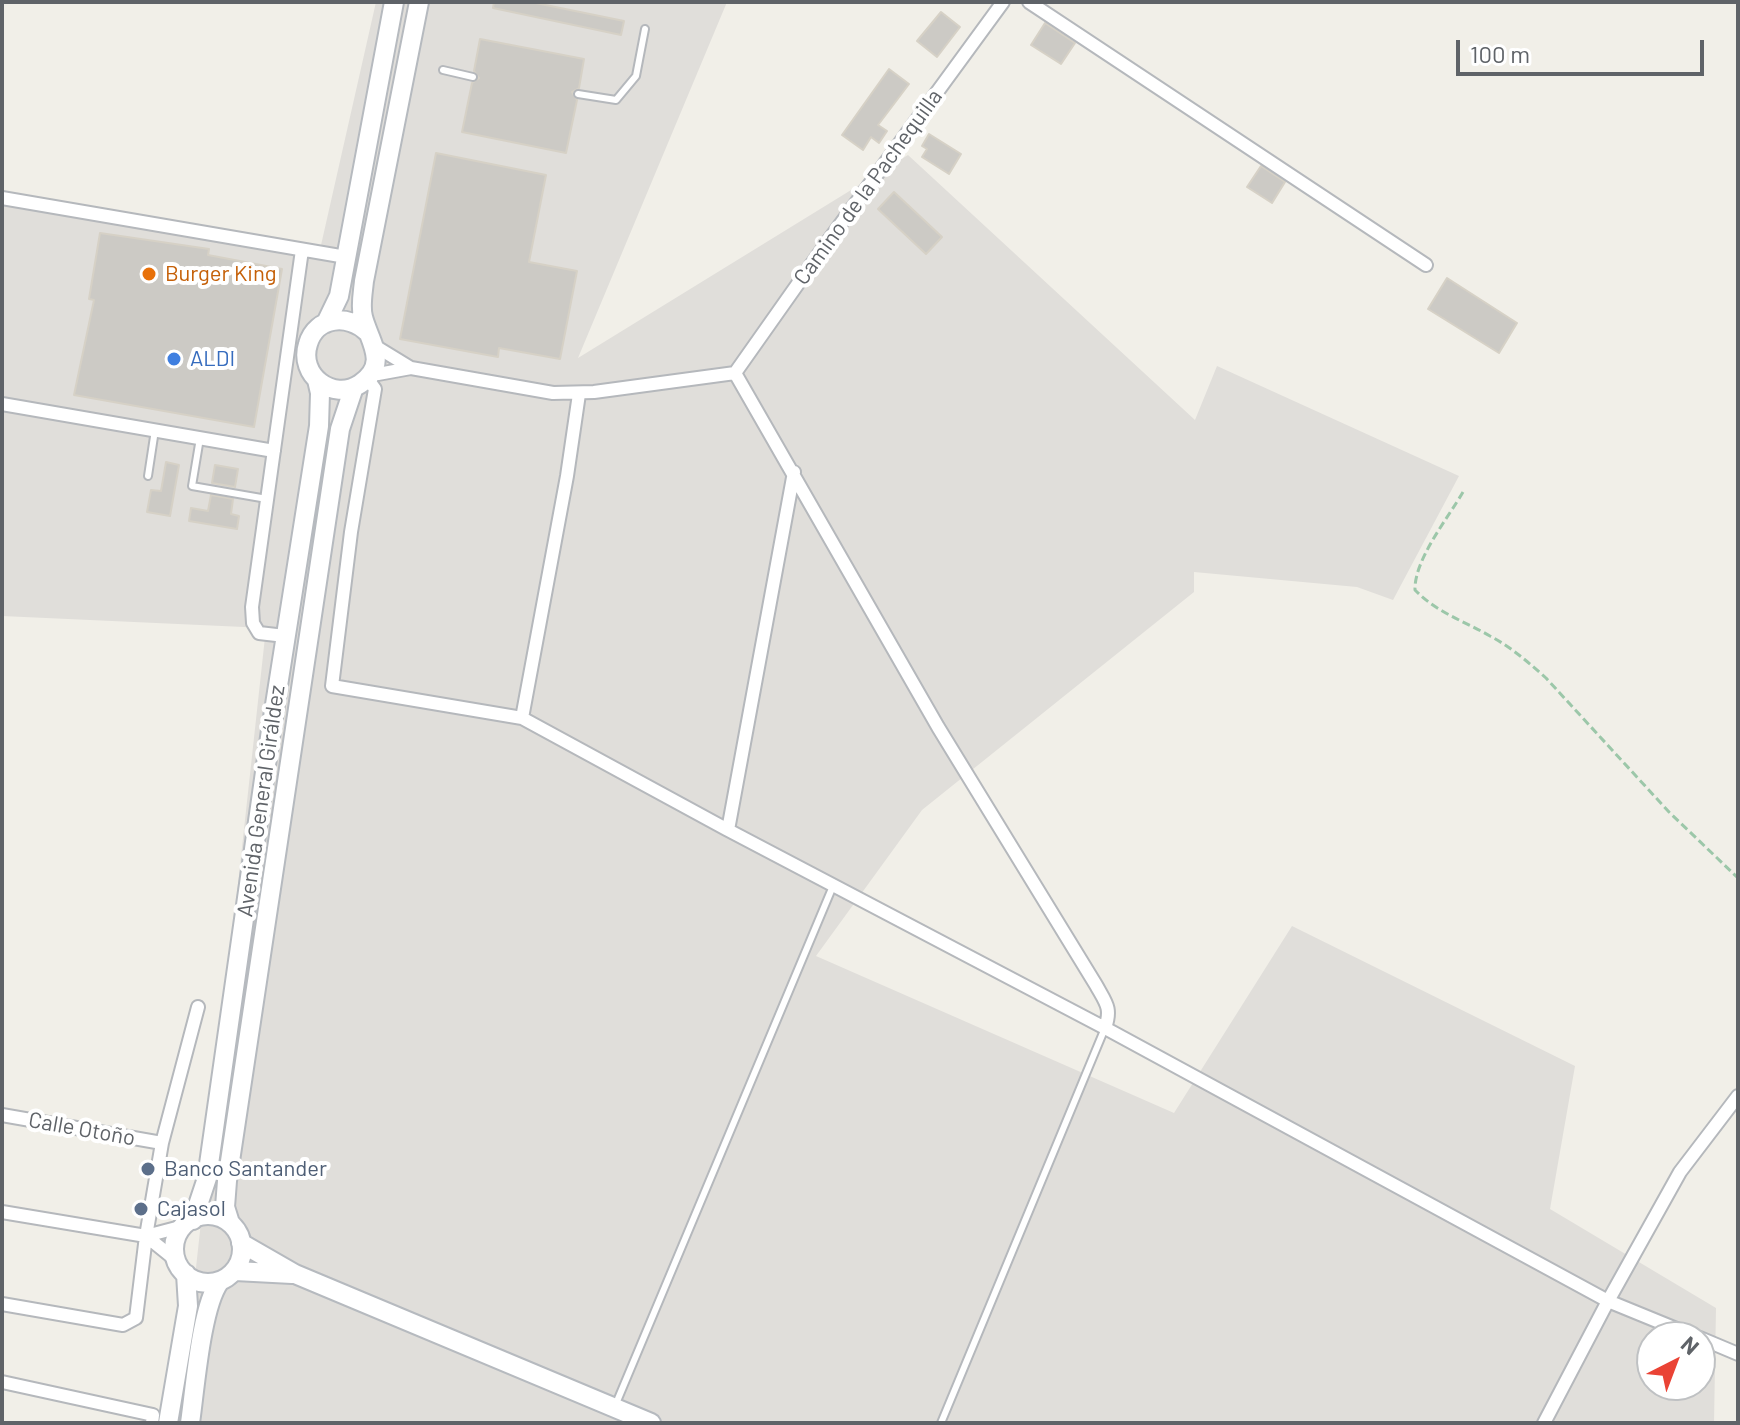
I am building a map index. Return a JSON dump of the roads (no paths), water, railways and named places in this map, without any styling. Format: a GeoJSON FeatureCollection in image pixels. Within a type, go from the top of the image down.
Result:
{"type":"FeatureCollection","features":[{"type":"Feature","properties":{"kind":"main road"},"geometry":{"type":"LineString","coordinates":[[394,2],[339,296],[326,323],[298,353],[317,380],[333,389],[370,380],[375,362],[362,314],[364,281],[419,2]]}},
{"type":"Feature","properties":{"kind":"main road"},"geometry":{"type":"LineString","coordinates":[[326,323],[344,320],[359,324],[371,339]]}},
{"type":"Feature","properties":{"kind":"main road","name":"Avenida General Giráldez"},"geometry":{"type":"LineString","coordinates":[[188,1223],[207,1178],[285,636],[319,426],[320,393],[317,380]]}},
{"type":"Feature","properties":{"kind":"main road","name":"Avenida General Giráldez"},"geometry":{"type":"LineString","coordinates":[[230,1223],[225,1207],[227,1181],[340,429],[370,380]]}},
{"type":"Feature","properties":{"kind":"main road"},"geometry":{"type":"LineString","coordinates":[[158,1420],[188,1306],[176,1241],[188,1223],[210,1216],[230,1223],[241,1243],[241,1258],[212,1294],[190,1423]]}},
{"type":"Feature","properties":{"kind":"main road"},"geometry":{"type":"LineString","coordinates":[[241,1243],[295,1274],[651,1423]]}},
{"type":"Feature","properties":{"kind":"main road"},"geometry":{"type":"LineString","coordinates":[[181,1267],[200,1282],[227,1276],[295,1274]]}},
{"type":"Feature","properties":{"kind":"street","name":"Camino de la Pachequilla"},"geometry":{"type":"LineString","coordinates":[[735,373],[1003,2]]}},
{"type":"Feature","properties":{"kind":"street"},"geometry":{"type":"LineString","coordinates":[[1029,2],[1426,265]]}},
{"type":"Feature","properties":{"kind":"street"},"geometry":{"type":"LineString","coordinates":[[2,198],[346,257]]}},
{"type":"Feature","properties":{"kind":"street"},"geometry":{"type":"LineString","coordinates":[[285,636],[259,633],[253,623],[252,607],[274,451],[298,353],[290,325],[302,250]]}},
{"type":"Feature","properties":{"kind":"street"},"geometry":{"type":"LineString","coordinates":[[371,339],[411,368],[539,392],[579,394],[735,373],[938,727],[1096,985],[1109,1009],[1110,1016],[1105,1028]]}},
{"type":"Feature","properties":{"kind":"street"},"geometry":{"type":"LineString","coordinates":[[411,368],[370,380],[332,686],[522,718],[1105,1028],[1608,1301],[1657,1321]]}},
{"type":"Feature","properties":{"kind":"street"},"geometry":{"type":"LineString","coordinates":[[522,718],[579,394]]}},
{"type":"Feature","properties":{"kind":"street"},"geometry":{"type":"LineString","coordinates":[[2,404],[274,451]]}},
{"type":"Feature","properties":{"kind":"street"},"geometry":{"type":"LineString","coordinates":[[728,830],[794,472]]}},
{"type":"Feature","properties":{"kind":"street"},"geometry":{"type":"LineString","coordinates":[[2,1304],[123,1325],[136,1318],[162,1143],[198,1007]]}},
{"type":"Feature","properties":{"kind":"street"},"geometry":{"type":"LineString","coordinates":[[1544,1423],[1680,1172],[1737,1098]]}},
{"type":"Feature","properties":{"kind":"street","name":"Calle Otoño"},"geometry":{"type":"LineString","coordinates":[[2,1115],[162,1143]]}},
{"type":"Feature","properties":{"kind":"street"},"geometry":{"type":"LineString","coordinates":[[2,1212],[146,1236],[188,1223]]}},
{"type":"Feature","properties":{"kind":"street"},"geometry":{"type":"LineString","coordinates":[[146,1236],[181,1267]]}},
{"type":"Feature","properties":{"kind":"street"},"geometry":{"type":"LineString","coordinates":[[1716,1345],[1738,1354]]}},
{"type":"Feature","properties":{"kind":"street"},"geometry":{"type":"LineString","coordinates":[[2,1382],[158,1420]]}},
{"type":"Feature","properties":{"kind":"lane"},"geometry":{"type":"LineString","coordinates":[[578,94],[616,100],[636,76],[645,29]]}},
{"type":"Feature","properties":{"kind":"lane"},"geometry":{"type":"LineString","coordinates":[[443,70],[473,77]]}},
{"type":"Feature","properties":{"kind":"lane"},"geometry":{"type":"LineString","coordinates":[[148,476],[155,430]]}},
{"type":"Feature","properties":{"kind":"lane"},"geometry":{"type":"LineString","coordinates":[[200,438],[192,486],[267,499]]}},
{"type":"Feature","properties":{"kind":"lane"},"geometry":{"type":"LineString","coordinates":[[614,1408],[833,886]]}},
{"type":"Feature","properties":{"kind":"lane"},"geometry":{"type":"LineString","coordinates":[[941,1423],[1105,1028]]}},
{"type":"Feature","properties":{"kind":"place","name":"Burger King"},"geometry":{"type":"Point","coordinates":[149,274]}},
{"type":"Feature","properties":{"kind":"place","name":"ALDI"},"geometry":{"type":"Point","coordinates":[174,359]}},
{"type":"Feature","properties":{"kind":"place","name":"Banco Santander"},"geometry":{"type":"Point","coordinates":[148,1169]}},
{"type":"Feature","properties":{"kind":"place","name":"Cajasol"},"geometry":{"type":"Point","coordinates":[141,1209]}}]}
